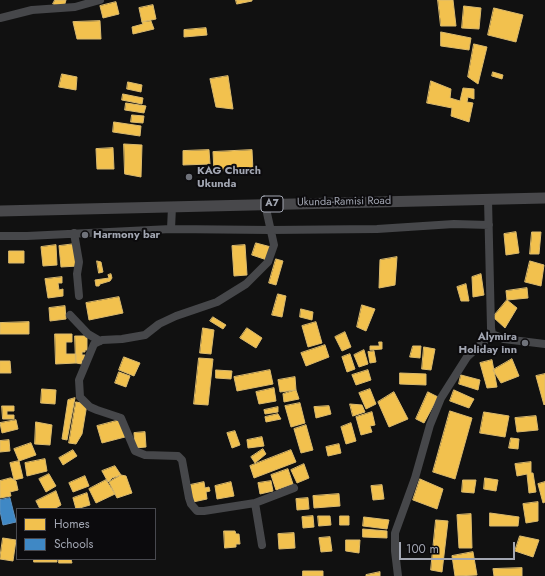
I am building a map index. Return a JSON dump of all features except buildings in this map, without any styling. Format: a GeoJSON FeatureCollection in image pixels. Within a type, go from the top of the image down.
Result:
{"type":"FeatureCollection","features":[{"type":"Feature","properties":{"kind":"highway","name":"Ukunda-Ramisi Road"},"geometry":{"type":"LineString","coordinates":[[0,211],[545,198]]}},
{"type":"Feature","properties":{"kind":"street"},"geometry":{"type":"LineString","coordinates":[[0,18],[32,10],[76,7],[100,0]]}},
{"type":"Feature","properties":{"kind":"street"},"geometry":{"type":"LineString","coordinates":[[488,199],[492,334]]}},
{"type":"Feature","properties":{"kind":"street"},"geometry":{"type":"LineString","coordinates":[[265,204],[274,245],[268,262],[246,284],[217,302],[176,316],[159,324],[145,335],[100,341],[94,344],[79,380],[78,390],[82,400],[97,410],[121,418],[135,450],[145,455],[178,456],[182,460],[189,498],[191,504],[197,511],[256,503],[294,488]]}},
{"type":"Feature","properties":{"kind":"street"},"geometry":{"type":"LineString","coordinates":[[170,228],[172,206]]}},
{"type":"Feature","properties":{"kind":"street"},"geometry":{"type":"LineString","coordinates":[[0,236],[27,236],[170,228],[270,230],[377,229],[454,224],[489,225]]}},
{"type":"Feature","properties":{"kind":"street"},"geometry":{"type":"LineString","coordinates":[[74,233],[79,262],[77,274],[79,296]]}},
{"type":"Feature","properties":{"kind":"street"},"geometry":{"type":"LineString","coordinates":[[70,315],[88,334],[100,341]]}},
{"type":"Feature","properties":{"kind":"street"},"geometry":{"type":"LineString","coordinates":[[492,334],[504,339],[545,344]]}},
{"type":"Feature","properties":{"kind":"street"},"geometry":{"type":"LineString","coordinates":[[398,576],[395,551],[395,533],[415,478],[430,425],[441,398],[468,357],[492,334]]}},
{"type":"Feature","properties":{"kind":"street"},"geometry":{"type":"LineString","coordinates":[[256,503],[262,545]]}},
{"type":"Feature","properties":{"kind":"place","name":"KAG Church Ukunda"},"geometry":{"type":"Point","coordinates":[189,177]}},
{"type":"Feature","properties":{"kind":"place","name":"Harmony bar"},"geometry":{"type":"Point","coordinates":[85,235]}},
{"type":"Feature","properties":{"kind":"place","name":"Alymira Holiday inn"},"geometry":{"type":"Point","coordinates":[525,343]}}]}
